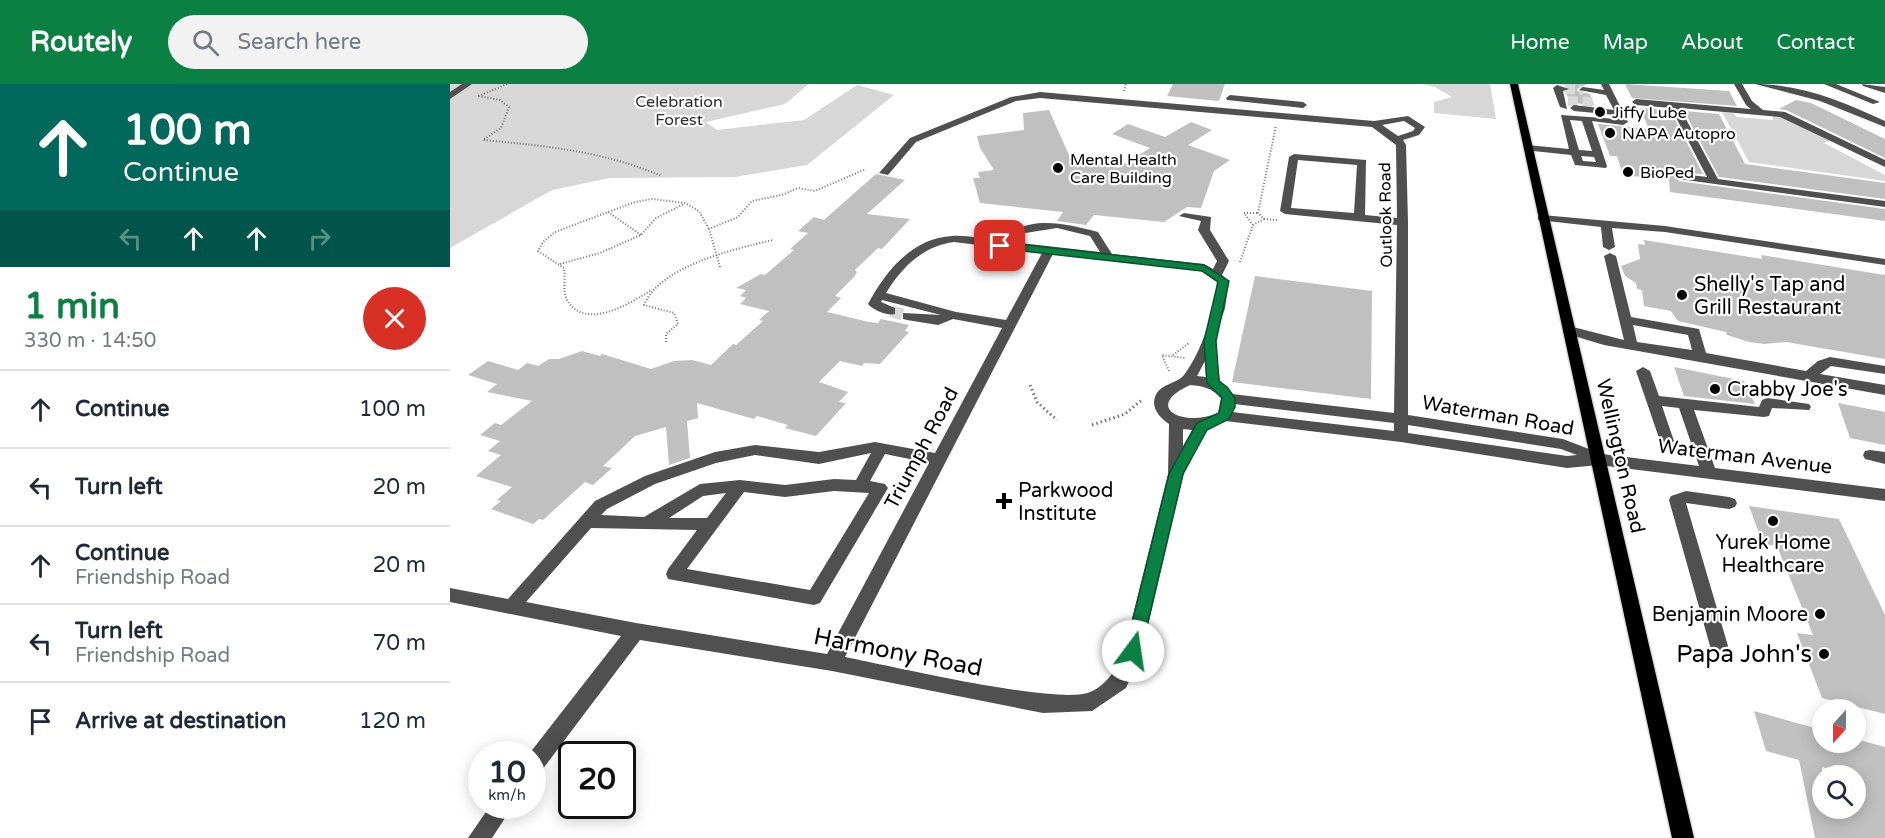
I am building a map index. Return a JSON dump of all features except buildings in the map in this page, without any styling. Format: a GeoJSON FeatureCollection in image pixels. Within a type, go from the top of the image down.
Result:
{"type":"FeatureCollection","features":[{"type":"Feature","properties":{"kind":"main road","name":"Wellington Road"},"geometry":{"type":"LineString","coordinates":[[1514,84],[1542,218],[1599,459],[1683,838]]}},
{"type":"Feature","properties":{"kind":"street"},"geometry":{"type":"LineString","coordinates":[[450,96],[468,84]]}},
{"type":"Feature","properties":{"kind":"street"},"geometry":{"type":"LineString","coordinates":[[1739,84],[1749,103],[1760,110]]}},
{"type":"Feature","properties":{"kind":"street"},"geometry":{"type":"LineString","coordinates":[[1759,84],[1834,101],[1885,124]]}},
{"type":"Feature","properties":{"kind":"street"},"geometry":{"type":"LineString","coordinates":[[1828,84],[1876,102]]}},
{"type":"Feature","properties":{"kind":"street"},"geometry":{"type":"LineString","coordinates":[[1866,84],[1885,90]]}},
{"type":"Feature","properties":{"kind":"street"},"geometry":{"type":"LineString","coordinates":[[1575,152],[1564,117],[1565,102],[1623,122],[1609,95],[1583,90]]}},
{"type":"Feature","properties":{"kind":"street","name":"Outlook Road"},"geometry":{"type":"LineString","coordinates":[[884,173],[913,140],[1014,99],[1040,95],[1374,124],[1397,139],[1401,146],[1403,222],[1401,437]]}},
{"type":"Feature","properties":{"kind":"street"},"geometry":{"type":"LineString","coordinates":[[1587,108],[1609,95]]}},
{"type":"Feature","properties":{"kind":"street"},"geometry":{"type":"LineString","coordinates":[[1230,98],[1303,105]]}},
{"type":"Feature","properties":{"kind":"street"},"geometry":{"type":"LineString","coordinates":[[1263,114],[1265,101]]}},
{"type":"Feature","properties":{"kind":"street"},"geometry":{"type":"LineString","coordinates":[[1636,102],[1760,110],[1782,114],[1885,164]]}},
{"type":"Feature","properties":{"kind":"street"},"geometry":{"type":"LineString","coordinates":[[1674,105],[1714,181]]}},
{"type":"Feature","properties":{"kind":"street"},"geometry":{"type":"LineString","coordinates":[[1527,148],[1598,154],[1587,108]]}},
{"type":"Feature","properties":{"kind":"street"},"geometry":{"type":"LineString","coordinates":[[1374,124],[1405,118],[1420,127],[1416,133],[1397,139]]}},
{"type":"Feature","properties":{"kind":"street"},"geometry":{"type":"LineString","coordinates":[[1361,217],[1362,162],[1294,157],[1285,211],[1403,222]]}},
{"type":"Feature","properties":{"kind":"street"},"geometry":{"type":"LineString","coordinates":[[1682,177],[1885,204]]}},
{"type":"Feature","properties":{"kind":"street"},"geometry":{"type":"LineString","coordinates":[[1184,216],[1207,219],[1204,230],[1223,261],[1216,274]]}},
{"type":"Feature","properties":{"kind":"street"},"geometry":{"type":"LineString","coordinates":[[1542,218],[1665,229],[1885,262]]}},
{"type":"Feature","properties":{"kind":"street"},"geometry":{"type":"LineString","coordinates":[[1606,224],[1624,320],[1631,344]]}},
{"type":"Feature","properties":{"kind":"street"},"geometry":{"type":"LineString","coordinates":[[1000,246],[1016,231],[1058,226],[1094,234],[1109,258]]}},
{"type":"Feature","properties":{"kind":"street"},"geometry":{"type":"LineString","coordinates":[[891,311],[874,303],[882,286],[914,255],[932,242],[954,240],[1204,268],[1216,274],[1223,281],[1210,341],[1213,383]]}},
{"type":"Feature","properties":{"kind":"street","name":"Triumph Road"},"geometry":{"type":"LineString","coordinates":[[832,663],[1048,252]]}},
{"type":"Feature","properties":{"kind":"street"},"geometry":{"type":"LineString","coordinates":[[878,295],[952,315],[1009,325]]}},
{"type":"Feature","properties":{"kind":"street"},"geometry":{"type":"LineString","coordinates":[[907,316],[938,321],[952,315]]}},
{"type":"Feature","properties":{"kind":"street"},"geometry":{"type":"LineString","coordinates":[[1624,320],[1694,332],[1700,356]]}},
{"type":"Feature","properties":{"kind":"street"},"geometry":{"type":"LineString","coordinates":[[1569,330],[1604,341],[1885,390]]}},
{"type":"Feature","properties":{"kind":"street"},"geometry":{"type":"LineString","coordinates":[[1188,380],[1210,341]]}},
{"type":"Feature","properties":{"kind":"street"},"geometry":{"type":"LineString","coordinates":[[1809,376],[1830,361],[1885,370]]}},
{"type":"Feature","properties":{"kind":"street"},"geometry":{"type":"LineString","coordinates":[[1643,371],[1667,441]]}},
{"type":"Feature","properties":{"kind":"street"},"geometry":{"type":"LineString","coordinates":[[1188,380],[1213,383],[1223,390],[1228,398],[1224,416],[1202,426],[1176,423],[1161,407],[1161,398],[1166,389],[1188,380]]}},
{"type":"Feature","properties":{"kind":"street","name":"Waterman Road"},"geometry":{"type":"LineString","coordinates":[[1228,398],[1402,419],[1563,444],[1599,459]]}},
{"type":"Feature","properties":{"kind":"street"},"geometry":{"type":"LineString","coordinates":[[1653,400],[1764,411],[1767,403],[1804,407]]}},
{"type":"Feature","properties":{"kind":"street"},"geometry":{"type":"LineString","coordinates":[[1685,404],[1709,473]]}},
{"type":"Feature","properties":{"kind":"street","name":"Waterman Road"},"geometry":{"type":"LineString","coordinates":[[1224,416],[1401,437],[1567,462],[1599,459]]}},
{"type":"Feature","properties":{"kind":"street","name":"Harmony Road"},"geometry":{"type":"LineString","coordinates":[[450,595],[636,631],[832,663],[1043,704],[1092,702],[1119,682],[1133,651],[1176,474],[1176,423]]}},
{"type":"Feature","properties":{"kind":"street","name":"Harmony Road"},"geometry":{"type":"LineString","coordinates":[[1176,474],[1202,426]]}},
{"type":"Feature","properties":{"kind":"street"},"geometry":{"type":"LineString","coordinates":[[512,606],[601,505],[650,480],[715,458],[755,450],[819,458],[874,447],[939,459]]}},
{"type":"Feature","properties":{"kind":"street"},"geometry":{"type":"LineString","coordinates":[[860,486],[881,448]]}},
{"type":"Feature","properties":{"kind":"street","name":"Waterman Avenue"},"geometry":{"type":"LineString","coordinates":[[1599,459],[1885,495]]}},
{"type":"Feature","properties":{"kind":"street"},"geometry":{"type":"LineString","coordinates":[[646,524],[700,490],[740,486],[785,491],[834,485],[880,488],[814,598],[674,573],[740,486]]}},
{"type":"Feature","properties":{"kind":"street"},"geometry":{"type":"LineString","coordinates":[[1719,646],[1677,500],[1686,497],[1729,503]]}},
{"type":"Feature","properties":{"kind":"street"},"geometry":{"type":"LineString","coordinates":[[587,521],[710,524]]}},
{"type":"Feature","properties":{"kind":"street"},"geometry":{"type":"LineString","coordinates":[[546,749],[636,631]]}},
{"type":"Feature","properties":{"kind":"street"},"geometry":{"type":"LineString","coordinates":[[479,838],[493,819]]}},
{"type":"Feature","properties":{"kind":"path"},"geometry":{"type":"LineString","coordinates":[[507,84],[479,96],[500,100],[509,107],[509,114],[500,130],[483,140],[565,147],[605,159],[623,160],[662,176]]}},
{"type":"Feature","properties":{"kind":"path"},"geometry":{"type":"LineString","coordinates":[[1258,213],[1277,122]]}},
{"type":"Feature","properties":{"kind":"path"},"geometry":{"type":"LineString","coordinates":[[709,229],[738,217],[752,201],[782,195],[798,188],[815,190],[866,169]]}},
{"type":"Feature","properties":{"kind":"path"},"geometry":{"type":"LineString","coordinates":[[720,267],[717,256],[709,229],[699,211],[686,203],[652,199],[608,212],[555,232],[543,242],[538,251],[564,268],[566,279],[564,290],[567,302],[576,311],[587,314],[624,306],[670,277],[717,256],[747,245],[773,240]]}},
{"type":"Feature","properties":{"kind":"path"},"geometry":{"type":"LineString","coordinates":[[560,264],[600,253],[641,235],[656,218],[686,203]]}},
{"type":"Feature","properties":{"kind":"path"},"geometry":{"type":"LineString","coordinates":[[608,212],[641,235]]}},
{"type":"Feature","properties":{"kind":"path"},"geometry":{"type":"LineString","coordinates":[[1240,262],[1253,225],[1264,219],[1258,213],[1244,213],[1253,225]]}},
{"type":"Feature","properties":{"kind":"path"},"geometry":{"type":"LineString","coordinates":[[650,291],[644,305],[674,313],[678,324],[666,334],[666,342]]}},
{"type":"Feature","properties":{"kind":"path"},"geometry":{"type":"LineString","coordinates":[[1171,356],[1189,343]]}},
{"type":"Feature","properties":{"kind":"path"},"geometry":{"type":"LineString","coordinates":[[1169,371],[1162,355],[1185,358]]}},
{"type":"Feature","properties":{"kind":"path"},"geometry":{"type":"LineString","coordinates":[[1030,385],[1037,402],[1057,420]]}},
{"type":"Feature","properties":{"kind":"path"},"geometry":{"type":"LineString","coordinates":[[1092,425],[1125,414],[1143,399]]}},
{"type":"Feature","properties":{"kind":"green space","name":"Celebration Forest"},"geometry":{"type":"Polygon","coordinates":[[[450,84],[809,84],[785,104],[706,122],[717,130],[804,120],[857,85],[894,95],[807,165],[735,177],[610,178],[552,190],[450,248],[450,84]]]}},
{"type":"Feature","properties":{"kind":"green space"},"geometry":{"type":"Polygon","coordinates":[[[1422,84],[1490,84],[1496,119],[1434,113],[1434,102],[1452,97],[1435,87],[1422,84]]]}},
{"type":"Feature","properties":{"kind":"green space"},"geometry":{"type":"Polygon","coordinates":[[[1722,112],[1733,113],[1737,117],[1773,120],[1772,115],[1779,116],[1830,141],[1824,143],[1885,175],[1885,181],[1749,162],[1722,112]]]}},
{"type":"Feature","properties":{"kind":"tunnel"},"geometry":{"type":"LineString","coordinates":[[1565,89],[1583,90]]}},
{"type":"Feature","properties":{"kind":"tunnel"},"geometry":{"type":"LineString","coordinates":[[1568,101],[1593,102]]}},
{"type":"Feature","properties":{"kind":"tunnel"},"geometry":{"type":"LineString","coordinates":[[891,311],[907,316]]}},
{"type":"Feature","properties":{"kind":"place","name":"Jiffy Lube"},"geometry":{"type":"Point","coordinates":[1600,112]}},
{"type":"Feature","properties":{"kind":"place","name":"NAPA Autopro"},"geometry":{"type":"Point","coordinates":[1610,133]}},
{"type":"Feature","properties":{"kind":"place","name":"Mental Health Care Building"},"geometry":{"type":"Point","coordinates":[1058,168]}},
{"type":"Feature","properties":{"kind":"place","name":"BioPed"},"geometry":{"type":"Point","coordinates":[1628,172]}},
{"type":"Feature","properties":{"kind":"place","name":"Shelly's Tap and Grill Restaurant"},"geometry":{"type":"Point","coordinates":[1682,295]}},
{"type":"Feature","properties":{"kind":"place","name":"Crabby Joe's"},"geometry":{"type":"Point","coordinates":[1715,389]}},
{"type":"Feature","properties":{"kind":"place","name":"Parkwood Institute"},"geometry":{"type":"Point","coordinates":[1004,501]}},
{"type":"Feature","properties":{"kind":"place","name":"Yurek Home Healthcare"},"geometry":{"type":"Point","coordinates":[1773,521]}},
{"type":"Feature","properties":{"kind":"place","name":"Benjamin Moore"},"geometry":{"type":"Point","coordinates":[1820,614]}},
{"type":"Feature","properties":{"kind":"place","name":"Papa John's"},"geometry":{"type":"Point","coordinates":[1824,654]}},
{"type":"Feature","properties":{"kind":"route"},"geometry":{"type":"LineString","coordinates":[[1000,246],[1204,268],[1216,274],[1223,281],[1210,341],[1213,383],[1223,390],[1228,398],[1228,407],[1224,416],[1202,426],[1176,474],[1133,651]]}}]}
